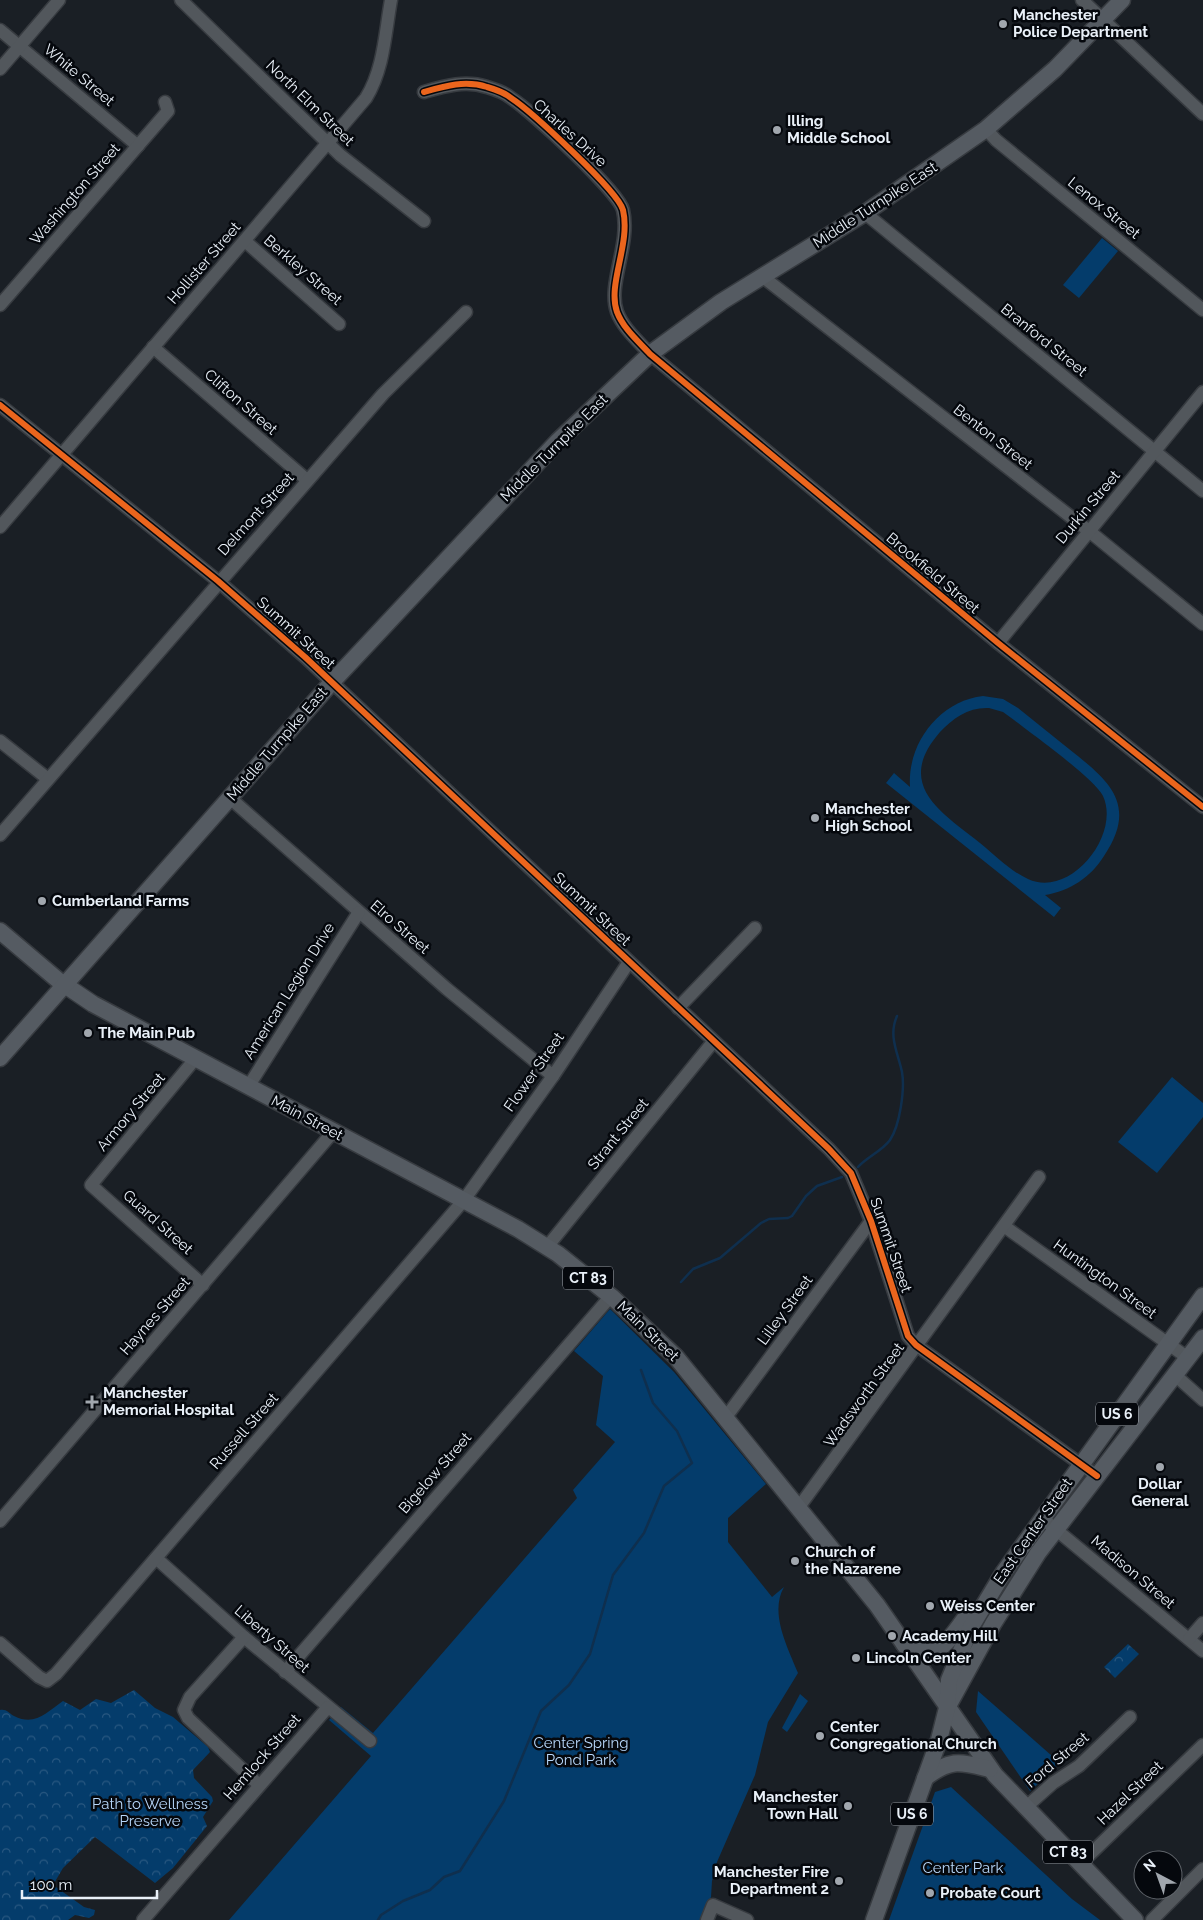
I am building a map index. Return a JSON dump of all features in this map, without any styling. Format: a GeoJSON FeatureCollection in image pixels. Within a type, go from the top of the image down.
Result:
{"type":"FeatureCollection","features":[{"type":"Feature","properties":{"kind":"main road","name":"Middle Turnpike East"},"geometry":{"type":"LineString","coordinates":[[0,1058],[332,682],[558,441],[650,354],[721,302],[866,213],[986,129],[1055,69],[1122,0]]}},
{"type":"Feature","properties":{"kind":"main road","name":"Main Street"},"geometry":{"type":"LineString","coordinates":[[0,931],[64,984],[103,1010],[464,1200],[547,1247],[610,1296],[669,1349],[880,1608],[990,1769],[1025,1808],[1135,1920]]}},
{"type":"Feature","properties":{"kind":"main road","name":"East Center Street"},"geometry":{"type":"LineString","coordinates":[[947,1708],[947,1684],[952,1670],[971,1627],[992,1590],[1203,1296]]}},
{"type":"Feature","properties":{"kind":"main road","name":"East Center Street"},"geometry":{"type":"LineString","coordinates":[[947,1708],[1008,1600],[1055,1530],[1203,1338]]}},
{"type":"Feature","properties":{"kind":"main road"},"geometry":{"type":"LineString","coordinates":[[904,1644],[927,1652],[939,1649],[976,1604],[992,1590],[1008,1600]]}},
{"type":"Feature","properties":{"kind":"main road","name":"US 6"},"geometry":{"type":"LineString","coordinates":[[874,1920],[939,1740],[947,1708]]}},
{"type":"Feature","properties":{"kind":"main road"},"geometry":{"type":"LineString","coordinates":[[925,1778],[940,1767],[952,1763],[990,1769]]}},
{"type":"Feature","properties":{"kind":"street"},"geometry":{"type":"LineString","coordinates":[[0,69],[59,0]]}},
{"type":"Feature","properties":{"kind":"street","name":"North Elm Street"},"geometry":{"type":"LineString","coordinates":[[181,0],[327,143],[424,221]]}},
{"type":"Feature","properties":{"kind":"street","name":"Hollister Street"},"geometry":{"type":"LineString","coordinates":[[0,527],[245,241],[375,84],[391,0]]}},
{"type":"Feature","properties":{"kind":"street"},"geometry":{"type":"LineString","coordinates":[[1082,0],[1203,114]]}},
{"type":"Feature","properties":{"kind":"street","name":"White Street"},"geometry":{"type":"LineString","coordinates":[[0,30],[138,146]]}},
{"type":"Feature","properties":{"kind":"street","name":"Charles Drive"},"geometry":{"type":"LineString","coordinates":[[424,92],[456,83],[486,86],[511,97],[604,181],[623,209],[625,238],[614,296],[617,311],[624,325],[650,354]]}},
{"type":"Feature","properties":{"kind":"street","name":"Washington Street"},"geometry":{"type":"LineString","coordinates":[[0,305],[168,111],[165,102]]}},
{"type":"Feature","properties":{"kind":"street","name":"Lenox Street"},"geometry":{"type":"LineString","coordinates":[[986,129],[996,140],[1203,310]]}},
{"type":"Feature","properties":{"kind":"street","name":"Branford Street"},"geometry":{"type":"LineString","coordinates":[[866,213],[1203,491]]}},
{"type":"Feature","properties":{"kind":"street","name":"Berkley Street"},"geometry":{"type":"LineString","coordinates":[[245,241],[339,324]]}},
{"type":"Feature","properties":{"kind":"street","name":"Benton Street"},"geometry":{"type":"LineString","coordinates":[[763,277],[1089,532],[1203,624]]}},
{"type":"Feature","properties":{"kind":"street","name":"Delmont Street"},"geometry":{"type":"LineString","coordinates":[[0,835],[218,581],[383,394],[466,312]]}},
{"type":"Feature","properties":{"kind":"street","name":"Clifton Street"},"geometry":{"type":"LineString","coordinates":[[153,347],[308,480]]}},
{"type":"Feature","properties":{"kind":"street","name":"Brookfield Street"},"geometry":{"type":"LineString","coordinates":[[650,354],[998,643],[1203,807]]}},
{"type":"Feature","properties":{"kind":"street","name":"Durkin Street"},"geometry":{"type":"LineString","coordinates":[[998,643],[1203,392]]}},
{"type":"Feature","properties":{"kind":"street","name":"Summit Street"},"geometry":{"type":"LineString","coordinates":[[0,406],[218,581],[332,682],[823,1143],[848,1170],[871,1221],[908,1336],[916,1345],[1097,1476]]}},
{"type":"Feature","properties":{"kind":"street"},"geometry":{"type":"LineString","coordinates":[[0,742],[48,779]]}},
{"type":"Feature","properties":{"kind":"street","name":"Elro Street"},"geometry":{"type":"LineString","coordinates":[[230,798],[447,989],[553,1076]]}},
{"type":"Feature","properties":{"kind":"street","name":"American Legion Drive"},"geometry":{"type":"LineString","coordinates":[[248,1087],[358,912]]}},
{"type":"Feature","properties":{"kind":"street"},"geometry":{"type":"LineString","coordinates":[[678,1008],[755,928]]}},
{"type":"Feature","properties":{"kind":"street","name":"Flower Street"},"geometry":{"type":"LineString","coordinates":[[464,1200],[553,1076],[629,962]]}},
{"type":"Feature","properties":{"kind":"street","name":"Strant Street"},"geometry":{"type":"LineString","coordinates":[[547,1247],[714,1042]]}},
{"type":"Feature","properties":{"kind":"street","name":"Armory Street"},"geometry":{"type":"LineString","coordinates":[[91,1185],[196,1059]]}},
{"type":"Feature","properties":{"kind":"street","name":"Haynes Street"},"geometry":{"type":"LineString","coordinates":[[0,1521],[333,1132]]}},
{"type":"Feature","properties":{"kind":"street","name":"Wadsworth Street"},"geometry":{"type":"LineString","coordinates":[[799,1508],[1039,1177]]}},
{"type":"Feature","properties":{"kind":"street","name":"Guard Street"},"geometry":{"type":"LineString","coordinates":[[91,1185],[203,1285]]}},
{"type":"Feature","properties":{"kind":"street","name":"Russell Street"},"geometry":{"type":"LineString","coordinates":[[0,1643],[39,1677],[47,1681],[56,1674],[464,1200]]}},
{"type":"Feature","properties":{"kind":"street","name":"Lilley Street"},"geometry":{"type":"LineString","coordinates":[[726,1417],[871,1221]]}},
{"type":"Feature","properties":{"kind":"street","name":"Huntington Street"},"geometry":{"type":"LineString","coordinates":[[1004,1226],[1188,1358]]}},
{"type":"Feature","properties":{"kind":"street","name":"Bigelow Street"},"geometry":{"type":"LineString","coordinates":[[285,1672],[610,1296]]}},
{"type":"Feature","properties":{"kind":"street"},"geometry":{"type":"LineString","coordinates":[[1175,1374],[1203,1400]]}},
{"type":"Feature","properties":{"kind":"street","name":"Madison Street"},"geometry":{"type":"LineString","coordinates":[[1042,1518],[1203,1651]]}},
{"type":"Feature","properties":{"kind":"street","name":"Liberty Street"},"geometry":{"type":"LineString","coordinates":[[156,1558],[244,1637],[370,1741]]}},
{"type":"Feature","properties":{"kind":"street"},"geometry":{"type":"LineString","coordinates":[[1189,1639],[1203,1623]]}},
{"type":"Feature","properties":{"kind":"street"},"geometry":{"type":"LineString","coordinates":[[244,1637],[190,1697],[184,1705],[184,1710],[188,1718],[259,1785]]}},
{"type":"Feature","properties":{"kind":"street","name":"Hemlock Street"},"geometry":{"type":"LineString","coordinates":[[143,1920],[328,1708]]}},
{"type":"Feature","properties":{"kind":"street","name":"Ford Street"},"geometry":{"type":"LineString","coordinates":[[1025,1808],[1052,1783],[1079,1766],[1130,1716]]}},
{"type":"Feature","properties":{"kind":"street","name":"Hazel Street"},"geometry":{"type":"LineString","coordinates":[[1080,1864],[1203,1745]]}},
{"type":"Feature","properties":{"kind":"street"},"geometry":{"type":"LineString","coordinates":[[1152,1920],[1203,1869]]}},
{"type":"Feature","properties":{"kind":"street"},"geometry":{"type":"LineString","coordinates":[[707,1920],[713,1905],[747,1920]]}},
{"type":"Feature","properties":{"kind":"green space"},"geometry":{"type":"Polygon","coordinates":[[[1102,238],[1118,251],[1079,298],[1063,285],[1102,238]]]}},
{"type":"Feature","properties":{"kind":"green space"},"geometry":{"type":"Polygon","coordinates":[[[983,696],[1003,699],[1018,708],[1096,771],[1114,795],[1119,807],[1119,822],[1114,838],[1099,864],[1079,882],[1063,890],[1045,895],[1061,908],[1054,917],[886,783],[894,773],[910,787],[910,771],[914,755],[929,727],[953,706],[983,696]],[[989,708],[975,709],[962,714],[950,722],[940,732],[927,751],[921,767],[922,782],[928,796],[938,808],[1015,872],[1028,879],[1044,883],[1060,880],[1075,872],[1088,860],[1098,845],[1105,828],[1107,812],[1103,796],[1076,768],[1003,712],[989,708]]]}},
{"type":"Feature","properties":{"kind":"green space"},"geometry":{"type":"Polygon","coordinates":[[[1172,1077],[1203,1103],[1203,1117],[1157,1173],[1118,1142],[1172,1077]]]}},
{"type":"Feature","properties":{"kind":"green space","name":"Center Spring Pond Park"},"geometry":{"type":"Polygon","coordinates":[[[610,1309],[674,1372],[766,1484],[728,1518],[728,1542],[772,1597],[784,1587],[778,1608],[779,1619],[785,1642],[798,1673],[768,1722],[755,1775],[717,1862],[712,1881],[711,1897],[701,1920],[229,1920],[371,1756],[329,1720],[341,1707],[373,1733],[577,1498],[573,1490],[615,1442],[596,1425],[603,1376],[574,1351],[610,1309]]]}},
{"type":"Feature","properties":{"kind":"green space"},"geometry":{"type":"Polygon","coordinates":[[[1128,1644],[1139,1654],[1115,1678],[1104,1667],[1128,1644]]]}},
{"type":"Feature","properties":{"kind":"green space","name":"Path to Wellness Preserve"},"geometry":{"type":"Polygon","coordinates":[[[134,1690],[155,1708],[173,1717],[208,1747],[210,1752],[193,1770],[194,1778],[212,1797],[213,1801],[203,1817],[207,1826],[173,1868],[155,1883],[95,1837],[63,1868],[53,1885],[84,1907],[95,1910],[94,1915],[89,1918],[75,1915],[68,1920],[0,1920],[0,1710],[21,1719],[35,1719],[63,1701],[80,1710],[96,1699],[111,1703],[134,1690]]]}},
{"type":"Feature","properties":{"kind":"green space"},"geometry":{"type":"Polygon","coordinates":[[[978,1691],[1060,1763],[1030,1791],[976,1712],[978,1691]]]}},
{"type":"Feature","properties":{"kind":"green space"},"geometry":{"type":"Polygon","coordinates":[[[800,1694],[808,1701],[787,1732],[782,1728],[800,1694]]]}},
{"type":"Feature","properties":{"kind":"green space","name":"Center Park"},"geometry":{"type":"Polygon","coordinates":[[[951,1787],[1072,1899],[1100,1920],[889,1920],[935,1792],[951,1787]]]}},
{"type":"Feature","properties":{"kind":"waterway"},"geometry":{"type":"LineString","coordinates":[[858,1167],[890,1140],[897,1125],[903,1079],[893,1031],[897,1016]]}},
{"type":"Feature","properties":{"kind":"waterway"},"geometry":{"type":"LineString","coordinates":[[681,1282],[693,1269],[720,1258],[761,1223],[769,1219],[792,1216],[806,1196],[817,1186],[842,1177]]}},
{"type":"Feature","properties":{"kind":"waterway"},"geometry":{"type":"LineString","coordinates":[[378,1920],[381,1915],[403,1901],[430,1890],[444,1877],[460,1871],[504,1801],[541,1711],[569,1685],[590,1654],[613,1575],[644,1533],[664,1486],[692,1463],[677,1431],[653,1403],[641,1370]]}},
{"type":"Feature","properties":{"kind":"cycle path"},"geometry":{"type":"LineString","coordinates":[[424,92],[463,84],[490,88],[509,96],[554,134],[606,186],[618,200],[623,210],[624,236],[615,289],[617,312],[631,334],[650,354],[998,643],[1203,807]]}},
{"type":"Feature","properties":{"kind":"cycle path"},"geometry":{"type":"LineString","coordinates":[[0,405],[218,581],[305,657],[829,1149],[851,1173],[871,1221],[908,1336],[916,1345],[1097,1476]]}},
{"type":"Feature","properties":{"kind":"place","name":"Manchester Police Department"},"geometry":{"type":"Point","coordinates":[1003,24]}},
{"type":"Feature","properties":{"kind":"place","name":"Illing Middle School"},"geometry":{"type":"Point","coordinates":[777,130]}},
{"type":"Feature","properties":{"kind":"place","name":"Manchester High School"},"geometry":{"type":"Point","coordinates":[815,818]}},
{"type":"Feature","properties":{"kind":"place","name":"Cumberland Farms"},"geometry":{"type":"Point","coordinates":[42,901]}},
{"type":"Feature","properties":{"kind":"place","name":"The Main Pub"},"geometry":{"type":"Point","coordinates":[88,1033]}},
{"type":"Feature","properties":{"kind":"place","name":"Manchester Memorial Hospital"},"geometry":{"type":"Point","coordinates":[92,1402]}},
{"type":"Feature","properties":{"kind":"place","name":"Dollar General"},"geometry":{"type":"Point","coordinates":[1160,1467]}},
{"type":"Feature","properties":{"kind":"place","name":"Church of the Nazarene"},"geometry":{"type":"Point","coordinates":[795,1561]}},
{"type":"Feature","properties":{"kind":"place","name":"Weiss Center"},"geometry":{"type":"Point","coordinates":[930,1606]}},
{"type":"Feature","properties":{"kind":"place","name":"Academy Hill"},"geometry":{"type":"Point","coordinates":[892,1636]}},
{"type":"Feature","properties":{"kind":"place","name":"Lincoln Center"},"geometry":{"type":"Point","coordinates":[856,1658]}},
{"type":"Feature","properties":{"kind":"place","name":"Center Congregational Church"},"geometry":{"type":"Point","coordinates":[820,1736]}},
{"type":"Feature","properties":{"kind":"place","name":"Manchester Town Hall"},"geometry":{"type":"Point","coordinates":[848,1806]}},
{"type":"Feature","properties":{"kind":"place","name":"Manchester Fire Department 2"},"geometry":{"type":"Point","coordinates":[839,1881]}},
{"type":"Feature","properties":{"kind":"place","name":"Probate Court"},"geometry":{"type":"Point","coordinates":[930,1893]}}]}
